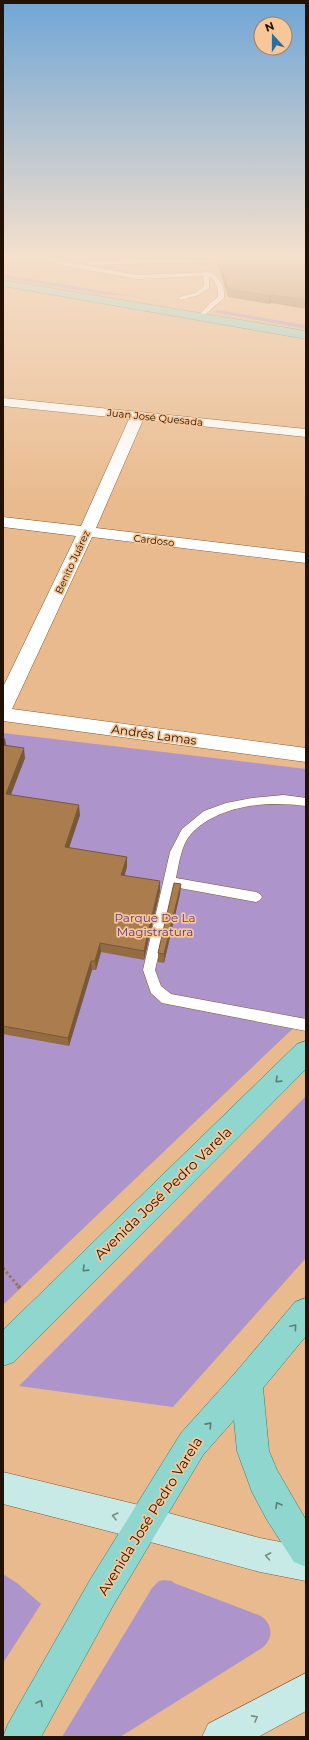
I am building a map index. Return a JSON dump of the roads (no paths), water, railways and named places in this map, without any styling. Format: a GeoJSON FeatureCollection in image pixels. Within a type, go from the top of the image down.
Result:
{"type":"FeatureCollection","features":[{"type":"Feature","properties":{"kind":"main road","name":"Avenida José Pedro Varela"},"geometry":{"type":"LineString","coordinates":[[3,1351],[306,1052]]}},
{"type":"Feature","properties":{"kind":"main road","name":"Avenida José Pedro Varela"},"geometry":{"type":"LineString","coordinates":[[21,1737],[102,1592],[192,1444],[247,1383],[306,1313]]}},
{"type":"Feature","properties":{"kind":"main road"},"geometry":{"type":"LineString","coordinates":[[247,1383],[253,1451],[264,1480],[276,1503],[306,1550]]}},
{"type":"Feature","properties":{"kind":"main road"},"geometry":{"type":"LineString","coordinates":[[3,1488],[143,1523],[260,1555],[306,1564]]}},
{"type":"Feature","properties":{"kind":"main road"},"geometry":{"type":"LineString","coordinates":[[221,1737],[306,1691]]}},
{"type":"Feature","properties":{"kind":"street","name":"Juan José Quesada"},"geometry":{"type":"LineString","coordinates":[[3,402],[306,433]]}},
{"type":"Feature","properties":{"kind":"street","name":"Benito Juárez"},"geometry":{"type":"LineString","coordinates":[[3,707],[86,532],[138,415]]}},
{"type":"Feature","properties":{"kind":"street","name":"Cardoso"},"geometry":{"type":"LineString","coordinates":[[3,522],[306,558]]}},
{"type":"Feature","properties":{"kind":"street","name":"Andrés Lamas"},"geometry":{"type":"LineString","coordinates":[[3,714],[306,755]]}},
{"type":"Feature","properties":{"kind":"lane"},"geometry":{"type":"LineString","coordinates":[[306,802],[284,799],[230,806],[208,814],[186,832],[176,852],[149,970],[156,989],[167,999],[306,1026]]}},
{"type":"Feature","properties":{"kind":"lane"},"geometry":{"type":"LineString","coordinates":[[169,881],[256,897]]}},
{"type":"Feature","properties":{"kind":"park label","name":"Parque De La Magistratura"},"geometry":{"type":"Point","coordinates":[155,925]}}]}
